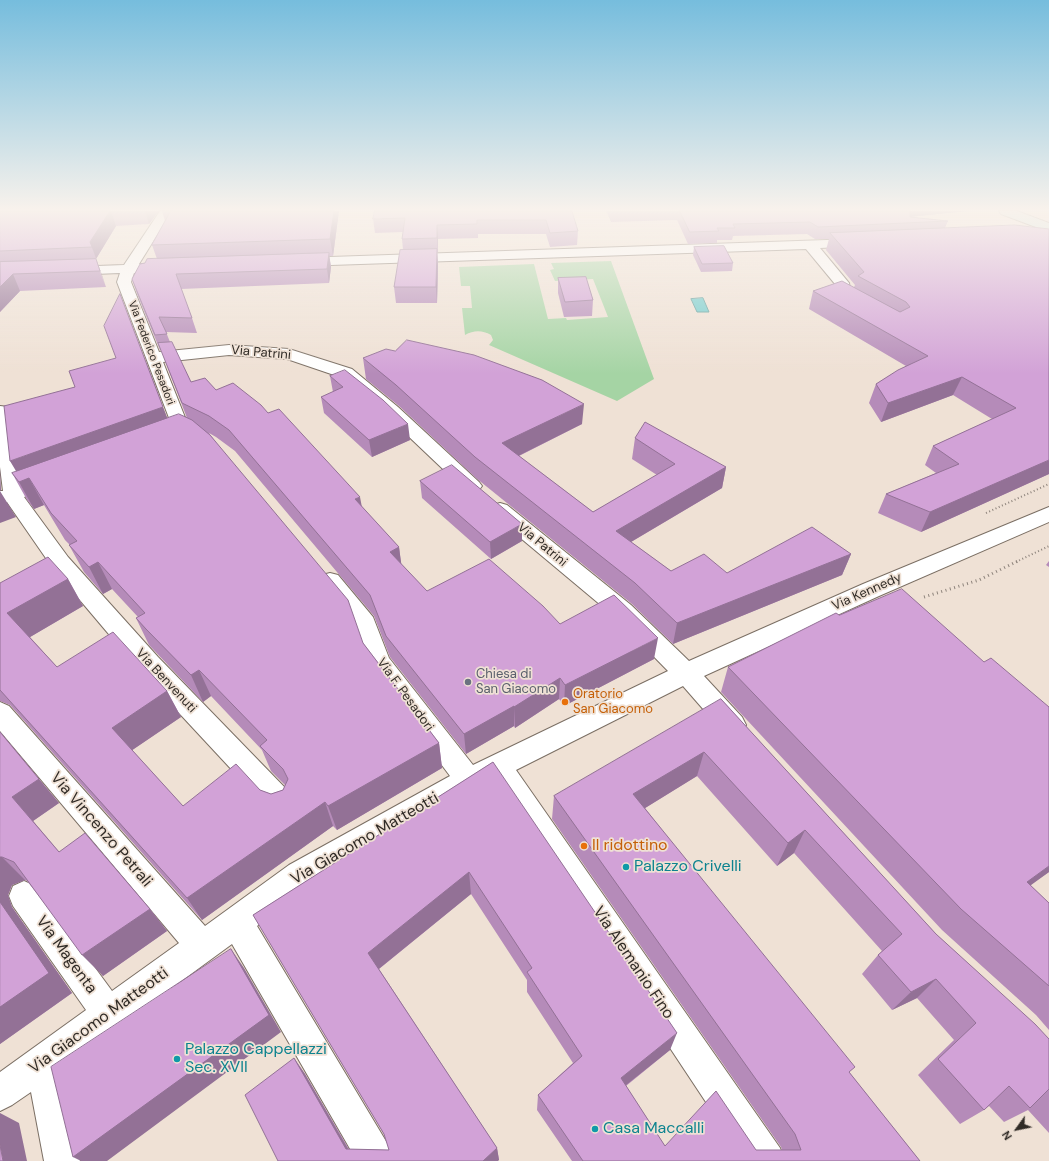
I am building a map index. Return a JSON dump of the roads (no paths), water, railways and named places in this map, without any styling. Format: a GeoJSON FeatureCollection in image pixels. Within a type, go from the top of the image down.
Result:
{"type":"FeatureCollection","features":[{"type":"Feature","properties":{"kind":"street"},"geometry":{"type":"LineString","coordinates":[[827,265],[842,283],[844,296],[869,310]]}},
{"type":"Feature","properties":{"kind":"street"},"geometry":{"type":"LineString","coordinates":[[53,271],[180,266]]}},
{"type":"Feature","properties":{"kind":"street","name":"Via Federico Pesadori"},"geometry":{"type":"LineString","coordinates":[[128,268],[124,282],[180,427],[187,433]]}},
{"type":"Feature","properties":{"kind":"street","name":"Via Patrini"},"geometry":{"type":"LineString","coordinates":[[153,358],[230,350],[289,354],[346,373],[392,411],[468,483],[623,611],[686,673],[748,742]]}},
{"type":"Feature","properties":{"kind":"street"},"geometry":{"type":"LineString","coordinates":[[3,411],[7,497],[71,475]]}},
{"type":"Feature","properties":{"kind":"street"},"geometry":{"type":"LineString","coordinates":[[166,441],[187,433],[198,435],[208,440]]}},
{"type":"Feature","properties":{"kind":"street","name":"Via Benvenuti"},"geometry":{"type":"LineString","coordinates":[[7,497],[60,562],[149,664],[282,804]]}},
{"type":"Feature","properties":{"kind":"street","name":"Via Kennedy"},"geometry":{"type":"LineString","coordinates":[[498,766],[686,673],[871,590],[1049,514]]}},
{"type":"Feature","properties":{"kind":"street","name":"Via F. Pesadori"},"geometry":{"type":"LineString","coordinates":[[316,563],[365,623],[379,662],[469,780]]}},
{"type":"Feature","properties":{"kind":"street","name":"Via Vincenzo Petrali"},"geometry":{"type":"LineString","coordinates":[[0,713],[202,946]]}},
{"type":"Feature","properties":{"kind":"street","name":"Via Giacomo Matteotti"},"geometry":{"type":"LineString","coordinates":[[0,1093],[202,946],[238,922],[299,875],[469,780],[498,766]]}},
{"type":"Feature","properties":{"kind":"street","name":"Via Alemanio Fino"},"geometry":{"type":"LineString","coordinates":[[498,766],[767,1161]]}},
{"type":"Feature","properties":{"kind":"street","name":"Via Magenta"},"geometry":{"type":"LineString","coordinates":[[24,896],[109,1014]]}},
{"type":"Feature","properties":{"kind":"street"},"geometry":{"type":"LineString","coordinates":[[238,922],[377,1161]]}},
{"type":"Feature","properties":{"kind":"street"},"geometry":{"type":"LineString","coordinates":[[43,1063],[62,1161]]}},
{"type":"Feature","properties":{"kind":"water"},"geometry":{"type":"Polygon","coordinates":[[[703,298],[709,312],[697,312],[691,299],[703,298]]]}},
{"type":"Feature","properties":{"kind":"place","name":"Chiesa di San Giacomo"},"geometry":{"type":"Point","coordinates":[468,682]}},
{"type":"Feature","properties":{"kind":"place","name":"Oratorio San Giacomo"},"geometry":{"type":"Point","coordinates":[565,702]}},
{"type":"Feature","properties":{"kind":"place","name":"Il ridottino"},"geometry":{"type":"Point","coordinates":[584,846]}},
{"type":"Feature","properties":{"kind":"place","name":"Palazzo Crivelli"},"geometry":{"type":"Point","coordinates":[626,867]}},
{"type":"Feature","properties":{"kind":"place","name":"Palazzo Cappellazzi Sec. XVII"},"geometry":{"type":"Point","coordinates":[177,1059]}},
{"type":"Feature","properties":{"kind":"place","name":"Casa Maccalli"},"geometry":{"type":"Point","coordinates":[595,1129]}}]}
